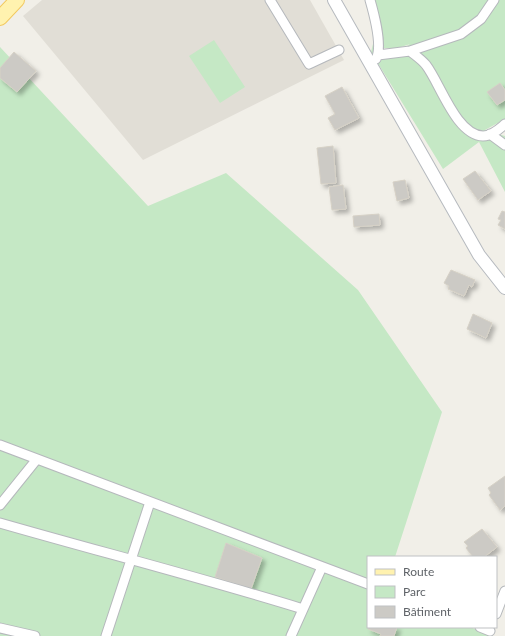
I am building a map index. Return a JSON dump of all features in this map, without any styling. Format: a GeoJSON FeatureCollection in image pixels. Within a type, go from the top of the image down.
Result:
{"type":"FeatureCollection","features":[{"type":"Feature","properties":{"kind":"main road"},"geometry":{"type":"LineString","coordinates":[[0,18],[17,0]]}},
{"type":"Feature","properties":{"kind":"street"},"geometry":{"type":"LineString","coordinates":[[270,0],[309,64],[339,50]]}},
{"type":"Feature","properties":{"kind":"street"},"geometry":{"type":"LineString","coordinates":[[334,0],[375,61],[479,255],[505,288]]}},
{"type":"Feature","properties":{"kind":"street"},"geometry":{"type":"LineString","coordinates":[[370,0],[378,38],[375,61]]}},
{"type":"Feature","properties":{"kind":"street"},"geometry":{"type":"LineString","coordinates":[[375,61],[461,34],[481,19],[494,0]]}},
{"type":"Feature","properties":{"kind":"street"},"geometry":{"type":"LineString","coordinates":[[410,51],[427,66],[445,100],[464,125],[475,133],[483,136],[490,134],[505,124]]}},
{"type":"Feature","properties":{"kind":"street"},"geometry":{"type":"LineString","coordinates":[[490,134],[505,145]]}},
{"type":"Feature","properties":{"kind":"street"},"geometry":{"type":"LineString","coordinates":[[0,445],[367,584]]}},
{"type":"Feature","properties":{"kind":"street"},"geometry":{"type":"LineString","coordinates":[[0,505],[37,459]]}},
{"type":"Feature","properties":{"kind":"street"},"geometry":{"type":"LineString","coordinates":[[106,636],[150,502]]}},
{"type":"Feature","properties":{"kind":"street"},"geometry":{"type":"LineString","coordinates":[[0,523],[130,561],[214,582],[303,609]]}},
{"type":"Feature","properties":{"kind":"street"},"geometry":{"type":"LineString","coordinates":[[291,636],[322,567]]}},
{"type":"Feature","properties":{"kind":"street"},"geometry":{"type":"LineString","coordinates":[[497,611],[505,590]]}},
{"type":"Feature","properties":{"kind":"street"},"geometry":{"type":"LineString","coordinates":[[0,628],[35,636]]}},
{"type":"Feature","properties":{"kind":"shaded area"},"geometry":{"type":"Polygon","coordinates":[[[42,0],[310,0],[344,60],[143,160],[23,16],[42,0]]]}},
{"type":"Feature","properties":{"kind":"green space"},"geometry":{"type":"Polygon","coordinates":[[[371,0],[505,0],[505,119],[485,130],[505,136],[505,192],[479,142],[443,169],[371,52],[373,44],[380,49],[399,51],[410,44],[398,48],[380,48],[371,0]]]}},
{"type":"Feature","properties":{"kind":"green space"},"geometry":{"type":"Polygon","coordinates":[[[214,40],[245,87],[220,103],[189,56],[214,40]]]}},
{"type":"Feature","properties":{"kind":"green space"},"geometry":{"type":"Polygon","coordinates":[[[0,47],[148,206],[226,173],[358,290],[442,412],[395,556],[367,556],[367,628],[473,628],[493,636],[0,636],[0,47]]]}},
{"type":"Feature","properties":{"kind":"building"},"geometry":{"type":"Polygon","coordinates":[[[14,52],[36,71],[17,92],[0,78],[0,68],[14,52]]]}},
{"type":"Feature","properties":{"kind":"building"},"geometry":{"type":"Polygon","coordinates":[[[500,83],[505,90],[505,100],[497,105],[487,92],[500,83]]]}},
{"type":"Feature","properties":{"kind":"building"},"geometry":{"type":"Polygon","coordinates":[[[342,87],[359,118],[335,130],[328,118],[335,114],[325,96],[342,87]]]}},
{"type":"Feature","properties":{"kind":"building"},"geometry":{"type":"Polygon","coordinates":[[[333,146],[336,183],[321,184],[317,148],[333,146]]]}},
{"type":"Feature","properties":{"kind":"building"},"geometry":{"type":"Polygon","coordinates":[[[475,171],[491,191],[478,200],[463,179],[475,171]]]}},
{"type":"Feature","properties":{"kind":"building"},"geometry":{"type":"Polygon","coordinates":[[[405,180],[409,198],[397,201],[393,182],[405,180]]]}},
{"type":"Feature","properties":{"kind":"building"},"geometry":{"type":"Polygon","coordinates":[[[343,185],[346,209],[332,210],[329,187],[343,185]]]}},
{"type":"Feature","properties":{"kind":"building"},"geometry":{"type":"Polygon","coordinates":[[[502,211],[505,212],[505,229],[498,225],[501,220],[498,219],[502,211]]]}},
{"type":"Feature","properties":{"kind":"building"},"geometry":{"type":"Polygon","coordinates":[[[379,214],[380,225],[354,227],[353,216],[379,214]]]}},
{"type":"Feature","properties":{"kind":"building"},"geometry":{"type":"Polygon","coordinates":[[[451,270],[475,280],[472,287],[469,285],[464,296],[448,289],[449,286],[444,283],[451,270]]]}},
{"type":"Feature","properties":{"kind":"building"},"geometry":{"type":"Polygon","coordinates":[[[473,314],[492,323],[486,338],[467,329],[473,314]]]}},
{"type":"Feature","properties":{"kind":"building"},"geometry":{"type":"Polygon","coordinates":[[[505,476],[505,506],[500,510],[489,495],[491,493],[488,488],[505,476]]]}},
{"type":"Feature","properties":{"kind":"building"},"geometry":{"type":"Polygon","coordinates":[[[482,529],[497,547],[485,556],[472,556],[466,548],[468,546],[464,542],[482,529]]]}},
{"type":"Feature","properties":{"kind":"building"},"geometry":{"type":"Polygon","coordinates":[[[226,543],[262,558],[251,589],[215,577],[226,543]]]}},
{"type":"Feature","properties":{"kind":"building"},"geometry":{"type":"Polygon","coordinates":[[[397,628],[394,636],[380,636],[381,634],[368,629],[397,628]]]}}]}
